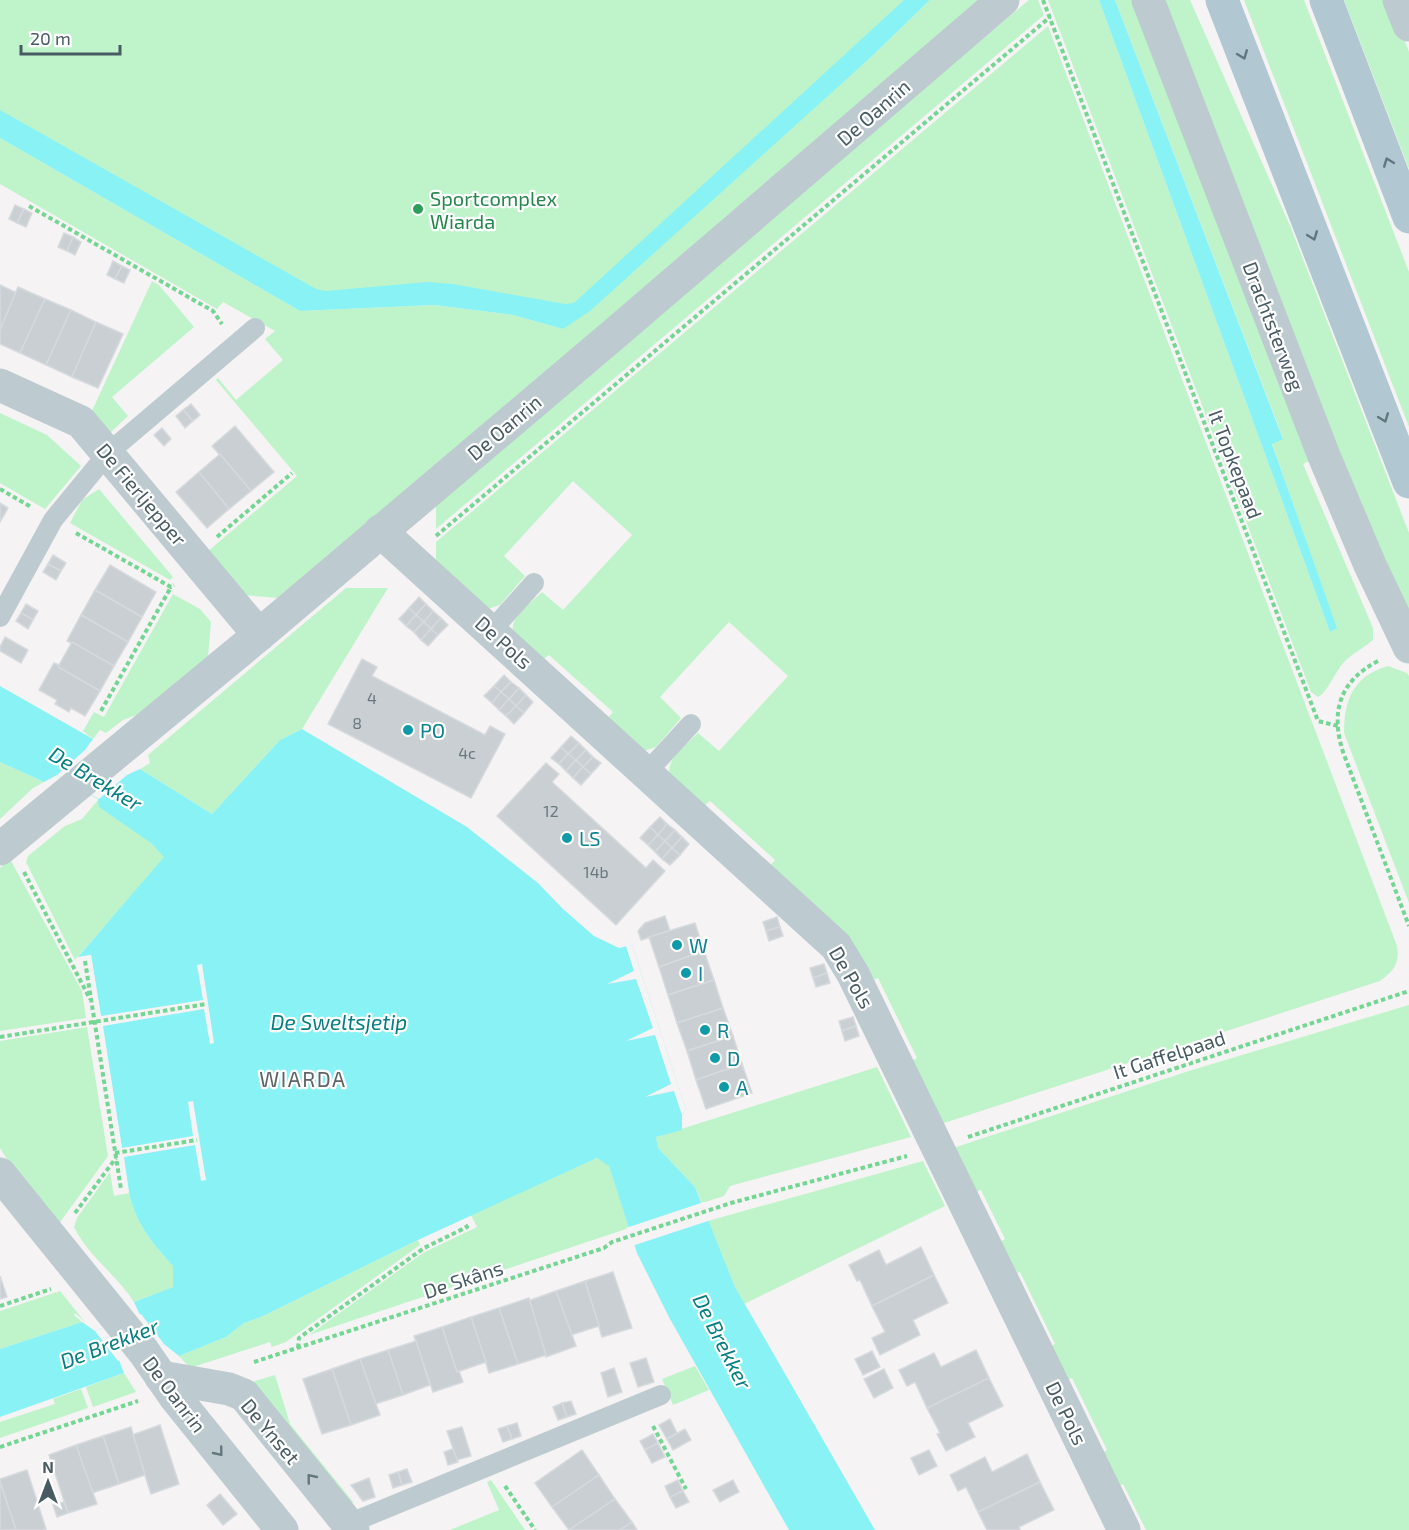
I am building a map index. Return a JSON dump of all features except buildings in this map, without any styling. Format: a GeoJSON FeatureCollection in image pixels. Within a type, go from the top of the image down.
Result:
{"type":"FeatureCollection","features":[{"type":"Feature","properties":{"kind":"main road"},"geometry":{"type":"LineString","coordinates":[[1222,0],[1409,482]]}},
{"type":"Feature","properties":{"kind":"main road"},"geometry":{"type":"LineString","coordinates":[[1326,0],[1409,217]]}},
{"type":"Feature","properties":{"kind":"street","name":"De Oanrin"},"geometry":{"type":"LineString","coordinates":[[4,846],[259,635],[1003,0]]}},
{"type":"Feature","properties":{"kind":"street","name":"Drachtsterweg"},"geometry":{"type":"LineString","coordinates":[[1148,0],[1324,456],[1370,565],[1408,646]]}},
{"type":"Feature","properties":{"kind":"street"},"geometry":{"type":"LineString","coordinates":[[1399,0],[1409,25]]}},
{"type":"Feature","properties":{"kind":"street","name":"De Fierljepper"},"geometry":{"type":"LineString","coordinates":[[0,385],[81,422],[259,635]]}},
{"type":"Feature","properties":{"kind":"street","name":"De Pols"},"geometry":{"type":"LineString","coordinates":[[380,531],[492,630],[836,946],[854,974],[1124,1530]]}},
{"type":"Feature","properties":{"kind":"street","name":"De Oanrin"},"geometry":{"type":"LineString","coordinates":[[0,1174],[158,1373],[268,1525]]}},
{"type":"Feature","properties":{"kind":"street","name":"De Ynset"},"geometry":{"type":"LineString","coordinates":[[158,1373],[229,1389],[244,1395],[350,1527]]}},
{"type":"Feature","properties":{"kind":"lane"},"geometry":{"type":"LineString","coordinates":[[0,617],[53,520],[108,453],[255,328]]}},
{"type":"Feature","properties":{"kind":"lane"},"geometry":{"type":"LineString","coordinates":[[492,630],[534,583]]}},
{"type":"Feature","properties":{"kind":"lane"},"geometry":{"type":"LineString","coordinates":[[647,772],[691,724]]}},
{"type":"Feature","properties":{"kind":"lane"},"geometry":{"type":"LineString","coordinates":[[350,1527],[490,1465],[661,1395]]}},
{"type":"Feature","properties":{"kind":"path","name":"It Topkepaad"},"geometry":{"type":"LineString","coordinates":[[1043,0],[1318,721],[1338,726]]}},
{"type":"Feature","properties":{"kind":"path"},"geometry":{"type":"LineString","coordinates":[[410,558],[1050,17]]}},
{"type":"Feature","properties":{"kind":"path"},"geometry":{"type":"LineString","coordinates":[[29,206],[213,311],[238,343]]}},
{"type":"Feature","properties":{"kind":"path"},"geometry":{"type":"LineString","coordinates":[[100,711],[171,587],[197,560],[292,473]]}},
{"type":"Feature","properties":{"kind":"path"},"geometry":{"type":"LineString","coordinates":[[0,489],[171,587]]}},
{"type":"Feature","properties":{"kind":"path"},"geometry":{"type":"LineString","coordinates":[[1408,646],[1364,668],[1353,678],[1344,690],[1338,726],[1343,752],[1409,926]]}},
{"type":"Feature","properties":{"kind":"path"},"geometry":{"type":"LineString","coordinates":[[4,846],[91,1002]]}},
{"type":"Feature","properties":{"kind":"path"},"geometry":{"type":"LineString","coordinates":[[85,961],[121,1189]]}},
{"type":"Feature","properties":{"kind":"path","name":"It Gaffelpaad"},"geometry":{"type":"LineString","coordinates":[[938,1147],[1409,991]]}},
{"type":"Feature","properties":{"kind":"path"},"geometry":{"type":"LineString","coordinates":[[0,1037],[206,1004]]}},
{"type":"Feature","properties":{"kind":"path"},"geometry":{"type":"LineString","coordinates":[[116,1156],[197,1140]]}},
{"type":"Feature","properties":{"kind":"path","name":"De Skâns"},"geometry":{"type":"LineString","coordinates":[[252,1363],[604,1248],[618,1241],[721,1207],[938,1147]]}},
{"type":"Feature","properties":{"kind":"path"},"geometry":{"type":"LineString","coordinates":[[110,1167],[116,1156]]}},
{"type":"Feature","properties":{"kind":"path"},"geometry":{"type":"LineString","coordinates":[[298,1348],[299,1338],[430,1243],[467,1227],[465,1224]]}},
{"type":"Feature","properties":{"kind":"path"},"geometry":{"type":"LineString","coordinates":[[0,1306],[83,1278]]}},
{"type":"Feature","properties":{"kind":"path"},"geometry":{"type":"LineString","coordinates":[[0,1447],[158,1373]]}},
{"type":"Feature","properties":{"kind":"path"},"geometry":{"type":"LineString","coordinates":[[641,1403],[686,1489]]}},
{"type":"Feature","properties":{"kind":"path"},"geometry":{"type":"LineString","coordinates":[[490,1465],[535,1530]]}},
{"type":"Feature","properties":{"kind":"green space","name":"Sportcomplex Wiarda"},"geometry":{"type":"Polygon","coordinates":[[[0,0],[919,0],[570,315],[431,294],[309,302],[0,123],[0,0]]]}},
{"type":"Feature","properties":{"kind":"green space"},"geometry":{"type":"Polygon","coordinates":[[[930,0],[979,0],[581,343],[278,598],[243,595],[207,552],[297,476],[216,380],[218,378],[236,400],[283,360],[265,339],[275,331],[223,302],[217,309],[0,184],[0,138],[300,311],[434,305],[513,315],[563,329],[870,58],[930,0]]]}},
{"type":"Feature","properties":{"kind":"green space"},"geometry":{"type":"Polygon","coordinates":[[[1029,0],[1038,0],[1044,15],[436,529],[436,501],[1029,0]]]}},
{"type":"Feature","properties":{"kind":"green space"},"geometry":{"type":"Polygon","coordinates":[[[1048,0],[1099,0],[1330,632],[1336,628],[1272,443],[1283,438],[1115,0],[1134,0],[1311,460],[1303,464],[1373,628],[1373,640],[1345,661],[1325,691],[1318,697],[1311,692],[1048,0]]]}},
{"type":"Feature","properties":{"kind":"green space"},"geometry":{"type":"Polygon","coordinates":[[[1162,0],[1190,0],[1291,228],[1409,533],[1409,621],[1349,489],[1162,0]]]}},
{"type":"Feature","properties":{"kind":"green space"},"geometry":{"type":"Polygon","coordinates":[[[1244,0],[1304,0],[1409,272],[1409,427],[1244,0]]]}},
{"type":"Feature","properties":{"kind":"green space"},"geometry":{"type":"Polygon","coordinates":[[[1344,0],[1389,0],[1409,52],[1409,169],[1344,0]]]}},
{"type":"Feature","properties":{"kind":"green space"},"geometry":{"type":"Polygon","coordinates":[[[1048,26],[1397,946],[1398,957],[1389,974],[1380,981],[938,1125],[908,1063],[917,1058],[878,978],[869,982],[768,868],[775,860],[710,801],[702,808],[670,778],[670,764],[673,758],[698,733],[719,751],[788,676],[729,622],[660,697],[681,718],[656,747],[644,751],[606,720],[613,712],[549,655],[541,661],[513,631],[518,615],[542,592],[563,610],[632,535],[573,481],[504,556],[525,576],[500,605],[488,609],[436,565],[436,542],[1048,26]]]}},
{"type":"Feature","properties":{"kind":"green space"},"geometry":{"type":"Polygon","coordinates":[[[152,281],[159,285],[194,327],[112,397],[128,416],[109,434],[91,413],[152,281]]]}},
{"type":"Feature","properties":{"kind":"green space"},"geometry":{"type":"Polygon","coordinates":[[[0,413],[47,435],[81,466],[45,509],[0,483],[0,413]]]}},
{"type":"Feature","properties":{"kind":"green space"},"geometry":{"type":"Polygon","coordinates":[[[99,489],[173,577],[170,580],[70,523],[82,500],[99,489]]]}},
{"type":"Feature","properties":{"kind":"green space"},"geometry":{"type":"Polygon","coordinates":[[[346,588],[388,588],[302,729],[280,740],[212,814],[140,769],[150,763],[148,755],[346,588]]]}},
{"type":"Feature","properties":{"kind":"green space"},"geometry":{"type":"Polygon","coordinates":[[[173,594],[200,609],[211,622],[208,657],[142,713],[123,720],[106,733],[100,730],[93,739],[83,731],[94,712],[104,717],[173,594]]]}},
{"type":"Feature","properties":{"kind":"green space"},"geometry":{"type":"Polygon","coordinates":[[[1388,666],[1407,673],[1409,676],[1409,903],[1344,733],[1346,710],[1353,691],[1366,676],[1388,666]]]}},
{"type":"Feature","properties":{"kind":"green space"},"geometry":{"type":"Polygon","coordinates":[[[0,762],[44,782],[33,788],[0,819],[0,762]]]}},
{"type":"Feature","properties":{"kind":"green space"},"geometry":{"type":"Polygon","coordinates":[[[99,799],[165,857],[75,960],[26,862],[28,856],[65,826],[82,819],[99,799]]]}},
{"type":"Feature","properties":{"kind":"green space"},"geometry":{"type":"Polygon","coordinates":[[[10,859],[82,991],[86,1018],[0,1031],[0,868],[10,859]]]}},
{"type":"Feature","properties":{"kind":"green space"},"geometry":{"type":"Polygon","coordinates":[[[1409,1005],[1409,1530],[1146,1530],[1123,1484],[1115,1488],[1099,1455],[1107,1450],[1072,1378],[1063,1382],[1047,1348],[1055,1344],[1020,1272],[1012,1275],[996,1244],[1005,1239],[981,1190],[972,1194],[950,1149],[1192,1070],[1409,1005]]]}},
{"type":"Feature","properties":{"kind":"green space"},"geometry":{"type":"Polygon","coordinates":[[[87,1027],[108,1156],[58,1225],[17,1175],[0,1148],[0,1041],[87,1027]]]}},
{"type":"Feature","properties":{"kind":"green space"},"geometry":{"type":"Polygon","coordinates":[[[877,1067],[911,1137],[730,1186],[724,1196],[702,1203],[695,1187],[658,1148],[656,1137],[877,1067]]]}},
{"type":"Feature","properties":{"kind":"green space"},"geometry":{"type":"Polygon","coordinates":[[[597,1158],[609,1165],[629,1228],[309,1335],[423,1253],[477,1227],[471,1215],[597,1158]]]}},
{"type":"Feature","properties":{"kind":"green space"},"geometry":{"type":"Polygon","coordinates":[[[923,1161],[945,1206],[744,1304],[708,1221],[923,1161]]]}},
{"type":"Feature","properties":{"kind":"green space"},"geometry":{"type":"Polygon","coordinates":[[[110,1172],[114,1196],[129,1193],[136,1215],[146,1232],[173,1266],[173,1287],[134,1302],[87,1247],[74,1227],[77,1218],[110,1172]]]}},
{"type":"Feature","properties":{"kind":"green space"},"geometry":{"type":"Polygon","coordinates":[[[418,1240],[420,1245],[286,1342],[272,1347],[270,1342],[190,1368],[179,1356],[226,1337],[244,1323],[261,1317],[418,1240]]]}},
{"type":"Feature","properties":{"kind":"green space"},"geometry":{"type":"Polygon","coordinates":[[[60,1291],[85,1322],[75,1313],[74,1315],[82,1322],[0,1349],[0,1311],[60,1291]]]}},
{"type":"Feature","properties":{"kind":"green space"},"geometry":{"type":"Polygon","coordinates":[[[695,1366],[709,1390],[673,1405],[662,1379],[695,1366]]]}},
{"type":"Feature","properties":{"kind":"green space"},"geometry":{"type":"Polygon","coordinates":[[[124,1373],[136,1392],[93,1407],[86,1387],[124,1373]]]}},
{"type":"Feature","properties":{"kind":"green space"},"geometry":{"type":"Polygon","coordinates":[[[275,1375],[290,1424],[354,1503],[348,1501],[245,1384],[275,1375]]]}},
{"type":"Feature","properties":{"kind":"green space"},"geometry":{"type":"Polygon","coordinates":[[[81,1389],[88,1408],[0,1438],[0,1422],[55,1404],[53,1399],[81,1389]]]}},
{"type":"Feature","properties":{"kind":"green space"},"geometry":{"type":"Polygon","coordinates":[[[491,1480],[525,1530],[450,1530],[499,1510],[487,1482],[491,1480]]]}},
{"type":"Feature","properties":{"kind":"water"},"geometry":{"type":"Polygon","coordinates":[[[904,0],[930,0],[870,58],[590,311],[563,329],[513,315],[434,305],[300,311],[0,138],[0,110],[316,289],[326,291],[428,282],[453,284],[565,304],[574,303],[904,0]]]}},
{"type":"Feature","properties":{"kind":"water"},"geometry":{"type":"Polygon","coordinates":[[[1099,0],[1115,0],[1283,439],[1272,444],[1337,628],[1330,632],[1099,0]]]}},
{"type":"Feature","properties":{"kind":"water","name":"De Sweltsjetip"},"geometry":{"type":"Polygon","coordinates":[[[0,686],[93,739],[85,750],[127,775],[140,769],[212,814],[280,740],[302,729],[467,827],[538,883],[594,936],[619,948],[632,945],[686,1109],[682,1115],[682,1130],[656,1137],[658,1148],[695,1187],[735,1287],[875,1530],[789,1530],[670,1319],[637,1253],[609,1166],[597,1158],[244,1323],[226,1337],[179,1356],[164,1344],[119,1360],[124,1373],[0,1417],[0,1349],[82,1322],[95,1331],[140,1315],[134,1302],[173,1287],[173,1266],[146,1232],[132,1205],[91,955],[78,957],[164,857],[151,843],[99,807],[98,799],[57,775],[44,782],[0,762],[0,686]]]}},
{"type":"Feature","properties":{"kind":"pier"},"geometry":{"type":"Polygon","coordinates":[[[85,750],[127,775],[99,799],[57,775],[85,750]]]}},
{"type":"Feature","properties":{"kind":"pier"},"geometry":{"type":"Polygon","coordinates":[[[632,945],[686,1109],[682,1115],[674,1091],[645,1097],[671,1084],[655,1035],[626,1041],[653,1028],[636,979],[607,984],[634,971],[626,946],[632,945]]]}},
{"type":"Feature","properties":{"kind":"pier"},"geometry":{"type":"Polygon","coordinates":[[[91,955],[101,1016],[203,1000],[197,965],[202,964],[214,1043],[210,1044],[204,1009],[103,1026],[122,1148],[193,1136],[188,1102],[193,1101],[206,1180],[201,1181],[195,1145],[124,1157],[129,1193],[126,1194],[89,958],[78,960],[76,958],[91,955]]]}},
{"type":"Feature","properties":{"kind":"pier"},"geometry":{"type":"Polygon","coordinates":[[[704,1202],[711,1220],[632,1246],[626,1228],[704,1202]]]}},
{"type":"Feature","properties":{"kind":"pier"},"geometry":{"type":"Polygon","coordinates":[[[141,1314],[164,1344],[118,1361],[95,1331],[141,1314]]]}},
{"type":"Feature","properties":{"kind":"place","name":"Sportcomplex Wiarda"},"geometry":{"type":"Point","coordinates":[418,209]}},
{"type":"Feature","properties":{"kind":"place","name":"PO"},"geometry":{"type":"Point","coordinates":[408,730]}},
{"type":"Feature","properties":{"kind":"place","name":"LS"},"geometry":{"type":"Point","coordinates":[567,838]}},
{"type":"Feature","properties":{"kind":"place","name":"W"},"geometry":{"type":"Point","coordinates":[677,945]}},
{"type":"Feature","properties":{"kind":"place","name":"I"},"geometry":{"type":"Point","coordinates":[686,973]}},
{"type":"Feature","properties":{"kind":"place","name":"R"},"geometry":{"type":"Point","coordinates":[705,1030]}},
{"type":"Feature","properties":{"kind":"place","name":"D"},"geometry":{"type":"Point","coordinates":[715,1058]}},
{"type":"Feature","properties":{"kind":"place","name":"A"},"geometry":{"type":"Point","coordinates":[724,1087]}},
{"type":"Feature","properties":{"kind":"district","name":"WIARDA"},"geometry":{"type":"Point","coordinates":[303,1078]}},
{"type":"Feature","properties":{"kind":"water label","name":"De Brekker"},"geometry":{"type":"Point","coordinates":[96,778]}},
{"type":"Feature","properties":{"kind":"water label","name":"De Brekker"},"geometry":{"type":"Point","coordinates":[723,1341]}},
{"type":"Feature","properties":{"kind":"water label","name":"De Brekker"},"geometry":{"type":"Point","coordinates":[109,1343]}}]}
